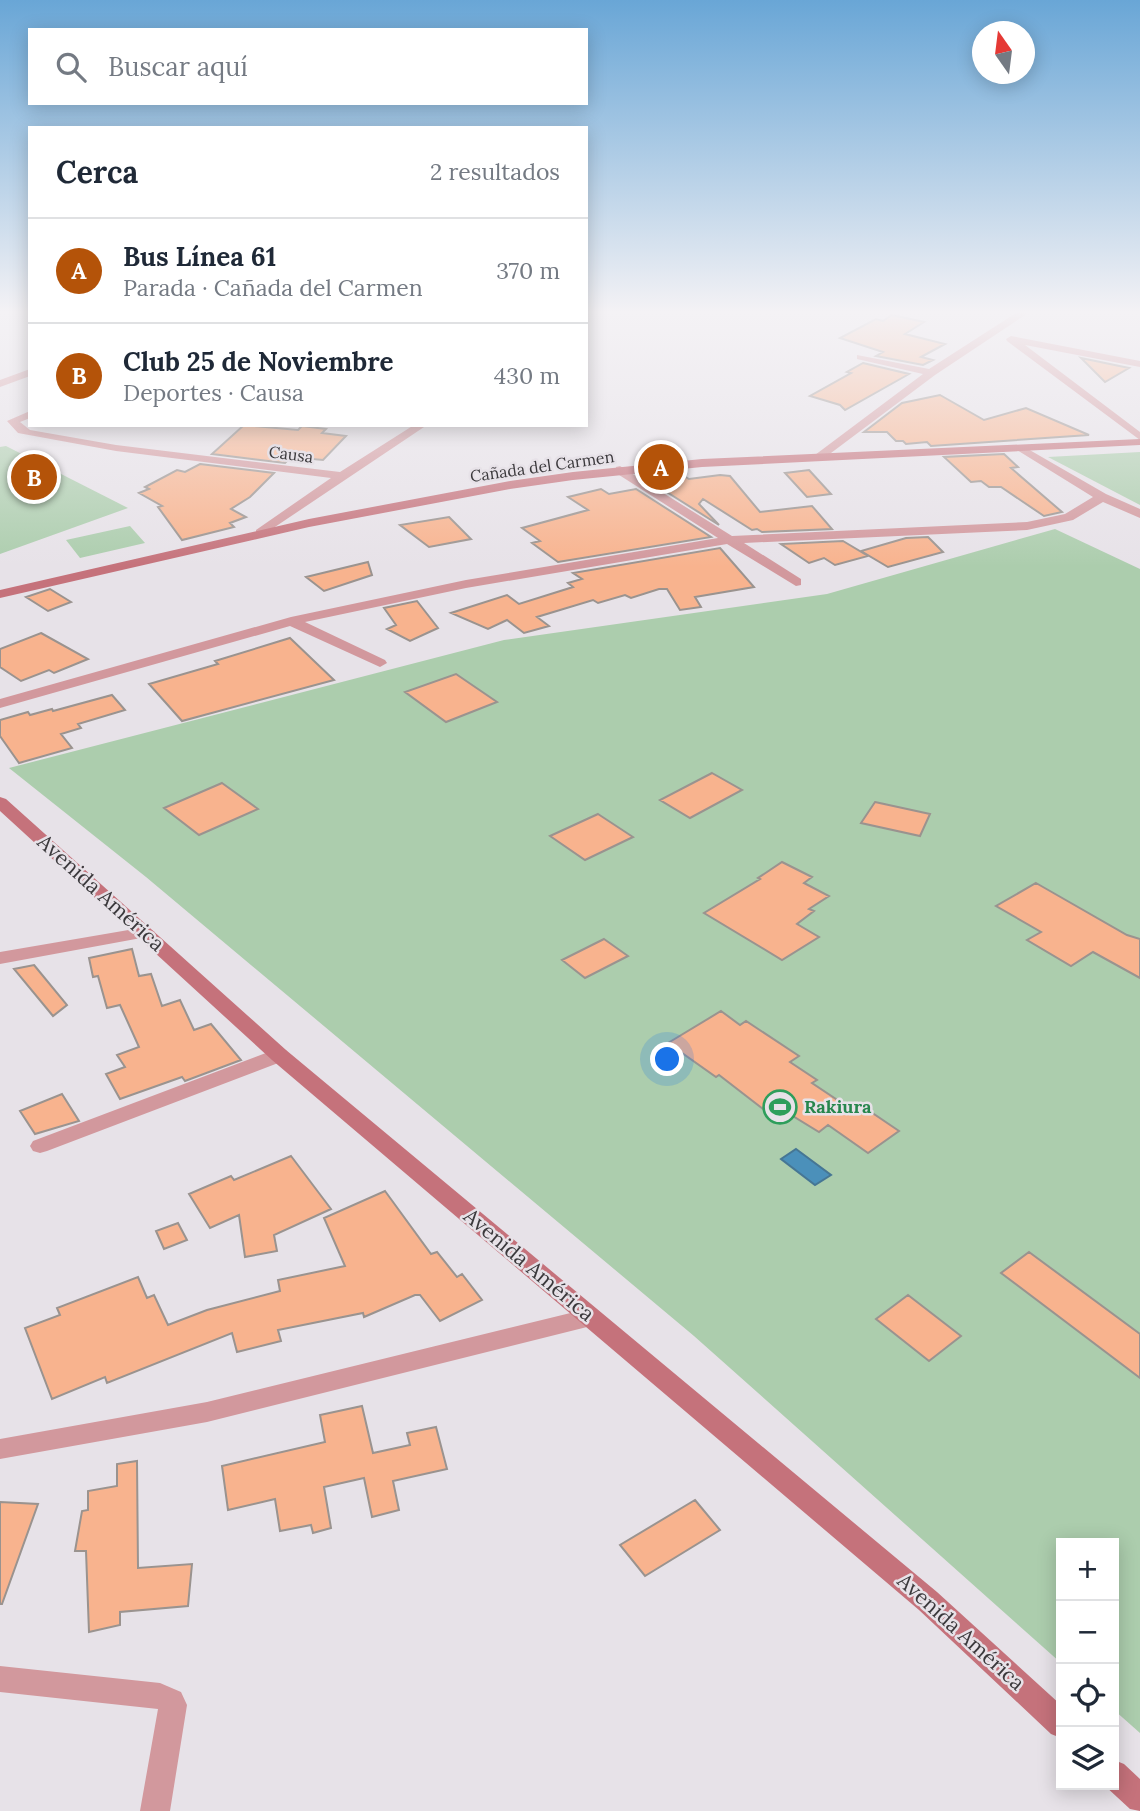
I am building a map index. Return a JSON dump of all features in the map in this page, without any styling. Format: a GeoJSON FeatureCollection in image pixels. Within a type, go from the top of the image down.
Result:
{"type":"FeatureCollection","features":[{"type":"Feature","properties":{"kind":"street"},"geometry":{"type":"LineString","coordinates":[[820,457],[899,398]]}},
{"type":"Feature","properties":{"kind":"street"},"geometry":{"type":"LineString","coordinates":[[1086,398],[1140,440]]}},
{"type":"Feature","properties":{"kind":"street","name":"Causa"},"geometry":{"type":"LineString","coordinates":[[28,415],[13,421],[22,431],[30,433],[116,449],[342,476]]}},
{"type":"Feature","properties":{"kind":"street"},"geometry":{"type":"LineString","coordinates":[[260,533],[419,427]]}},
{"type":"Feature","properties":{"kind":"street","name":"Cañada del Carmen"},"geometry":{"type":"LineString","coordinates":[[0,594],[260,533],[510,485],[620,470],[1140,440]]}},
{"type":"Feature","properties":{"kind":"street"},"geometry":{"type":"LineString","coordinates":[[1021,448],[1102,497],[1140,514]]}},
{"type":"Feature","properties":{"kind":"street"},"geometry":{"type":"LineString","coordinates":[[620,470],[796,582]]}},
{"type":"Feature","properties":{"kind":"street"},"geometry":{"type":"LineString","coordinates":[[0,704],[291,621],[452,586],[727,540],[1027,526],[1069,517],[1102,497]]}},
{"type":"Feature","properties":{"kind":"street"},"geometry":{"type":"LineString","coordinates":[[291,621],[380,663]]}},
{"type":"Feature","properties":{"kind":"street","name":"Avenida América"},"geometry":{"type":"LineString","coordinates":[[0,802],[279,1055],[928,1601],[1056,1719]]}},
{"type":"Feature","properties":{"kind":"street"},"geometry":{"type":"LineString","coordinates":[[0,958],[146,932]]}},
{"type":"Feature","properties":{"kind":"street"},"geometry":{"type":"LineString","coordinates":[[40,1146],[279,1055]]}},
{"type":"Feature","properties":{"kind":"street"},"geometry":{"type":"LineString","coordinates":[[0,1449],[207,1412],[591,1317]]}},
{"type":"Feature","properties":{"kind":"street"},"geometry":{"type":"LineString","coordinates":[[0,1679],[160,1696],[171,1701],[173,1705],[155,1811]]}},
{"type":"Feature","properties":{"kind":"street"},"geometry":{"type":"LineString","coordinates":[[1119,1779],[1140,1798]]}},
{"type":"Feature","properties":{"kind":"green space"},"geometry":{"type":"Polygon","coordinates":[[[6,446],[128,508],[0,554],[0,447],[6,446]]]}},
{"type":"Feature","properties":{"kind":"green space"},"geometry":{"type":"Polygon","coordinates":[[[1140,452],[1140,505],[1048,457],[1140,452]]]}},
{"type":"Feature","properties":{"kind":"green space"},"geometry":{"type":"Polygon","coordinates":[[[130,526],[145,543],[80,558],[66,540],[130,526]]]}},
{"type":"Feature","properties":{"kind":"green space","name":"Rakiura"},"geometry":{"type":"Polygon","coordinates":[[[1055,529],[1140,569],[1140,1733],[1119,1714],[1119,1538],[1056,1538],[1056,1659],[694,1336],[146,877],[9,768],[504,640],[827,594],[1055,529]]]}},
{"type":"Feature","properties":{"kind":"water"},"geometry":{"type":"Polygon","coordinates":[[[796,1149],[831,1175],[815,1185],[781,1159],[796,1149]]]}},
{"type":"Feature","properties":{"kind":"building"},"geometry":{"type":"Polygon","coordinates":[[[815,398],[867,398],[845,410],[840,405],[815,398]]]}},
{"type":"Feature","properties":{"kind":"building"},"geometry":{"type":"Polygon","coordinates":[[[944,398],[984,420],[1026,408],[1089,435],[931,446],[927,442],[906,444],[896,441],[887,432],[864,432],[902,403],[944,398]]]}},
{"type":"Feature","properties":{"kind":"building"},"geometry":{"type":"Polygon","coordinates":[[[242,427],[298,430],[301,427],[310,427],[326,429],[322,433],[346,436],[323,460],[291,457],[285,463],[212,454],[242,427]]]}},
{"type":"Feature","properties":{"kind":"building"},"geometry":{"type":"Polygon","coordinates":[[[1004,454],[1018,467],[1011,468],[1062,512],[1044,516],[1001,487],[989,487],[981,481],[971,482],[944,457],[1004,454]]]}},
{"type":"Feature","properties":{"kind":"building"},"geometry":{"type":"Polygon","coordinates":[[[200,464],[274,473],[250,497],[231,509],[246,517],[230,523],[234,527],[182,540],[158,507],[162,506],[139,493],[177,470],[185,472],[200,464]]]}},
{"type":"Feature","properties":{"kind":"building"},"geometry":{"type":"Polygon","coordinates":[[[809,470],[831,494],[807,497],[785,473],[809,470]]]}},
{"type":"Feature","properties":{"kind":"building"},"geometry":{"type":"Polygon","coordinates":[[[684,476],[689,479],[730,476],[760,512],[812,506],[832,529],[762,532],[752,530],[703,499],[699,504],[719,525],[654,484],[684,476]]]}},
{"type":"Feature","properties":{"kind":"building"},"geometry":{"type":"Polygon","coordinates":[[[601,489],[609,494],[636,489],[711,537],[558,562],[532,543],[540,541],[522,528],[588,510],[568,497],[601,489]]]}},
{"type":"Feature","properties":{"kind":"building"},"geometry":{"type":"Polygon","coordinates":[[[449,517],[471,539],[429,547],[400,525],[449,517]]]}},
{"type":"Feature","properties":{"kind":"building"},"geometry":{"type":"Polygon","coordinates":[[[928,537],[943,552],[888,567],[861,551],[906,538],[928,537]]]}},
{"type":"Feature","properties":{"kind":"building"},"geometry":{"type":"Polygon","coordinates":[[[843,541],[868,556],[835,565],[824,558],[809,563],[781,544],[843,541]]]}},
{"type":"Feature","properties":{"kind":"building"},"geometry":{"type":"Polygon","coordinates":[[[720,548],[754,587],[695,597],[701,607],[680,610],[667,589],[659,589],[631,598],[625,595],[598,603],[593,600],[537,617],[549,626],[524,633],[507,620],[488,629],[451,613],[507,595],[519,604],[573,587],[568,583],[582,579],[573,573],[720,548]]]}},
{"type":"Feature","properties":{"kind":"building"},"geometry":{"type":"Polygon","coordinates":[[[368,562],[372,575],[324,591],[306,577],[368,562]]]}},
{"type":"Feature","properties":{"kind":"building"},"geometry":{"type":"Polygon","coordinates":[[[50,589],[71,602],[48,611],[26,597],[50,589]]]}},
{"type":"Feature","properties":{"kind":"building"},"geometry":{"type":"Polygon","coordinates":[[[417,601],[438,628],[410,641],[387,629],[396,625],[384,608],[417,601]]]}},
{"type":"Feature","properties":{"kind":"building"},"geometry":{"type":"Polygon","coordinates":[[[41,633],[88,659],[54,673],[49,670],[21,681],[0,667],[0,649],[41,633]]]}},
{"type":"Feature","properties":{"kind":"building"},"geometry":{"type":"Polygon","coordinates":[[[290,638],[334,680],[182,721],[149,684],[218,664],[215,661],[290,638]]]}},
{"type":"Feature","properties":{"kind":"building"},"geometry":{"type":"Polygon","coordinates":[[[456,674],[497,702],[446,722],[405,692],[456,674]]]}},
{"type":"Feature","properties":{"kind":"building"},"geometry":{"type":"Polygon","coordinates":[[[112,695],[125,710],[78,724],[81,728],[61,734],[72,748],[19,763],[0,736],[0,720],[28,712],[30,715],[52,709],[53,711],[112,695]]]}},
{"type":"Feature","properties":{"kind":"building"},"geometry":{"type":"Polygon","coordinates":[[[712,773],[742,790],[690,818],[660,800],[712,773]]]}},
{"type":"Feature","properties":{"kind":"building"},"geometry":{"type":"Polygon","coordinates":[[[222,783],[258,809],[199,835],[164,808],[222,783]]]}},
{"type":"Feature","properties":{"kind":"building"},"geometry":{"type":"Polygon","coordinates":[[[875,802],[930,814],[920,836],[861,823],[875,802]]]}},
{"type":"Feature","properties":{"kind":"building"},"geometry":{"type":"Polygon","coordinates":[[[598,814],[633,837],[585,860],[550,836],[598,814]]]}},
{"type":"Feature","properties":{"kind":"building"},"geometry":{"type":"Polygon","coordinates":[[[782,862],[812,877],[804,883],[829,896],[809,909],[814,911],[797,924],[819,937],[782,960],[704,913],[760,879],[758,878],[782,862]]]}},
{"type":"Feature","properties":{"kind":"building"},"geometry":{"type":"Polygon","coordinates":[[[1036,883],[1127,935],[1140,939],[1140,978],[1093,952],[1071,966],[1027,940],[1041,932],[996,906],[1036,883]]]}},
{"type":"Feature","properties":{"kind":"building"},"geometry":{"type":"Polygon","coordinates":[[[604,939],[628,956],[585,978],[562,960],[604,939]]]}},
{"type":"Feature","properties":{"kind":"building"},"geometry":{"type":"Polygon","coordinates":[[[132,949],[139,976],[151,974],[162,1006],[180,1000],[194,1030],[211,1024],[241,1060],[185,1081],[182,1077],[120,1099],[106,1074],[125,1067],[117,1055],[139,1047],[120,1005],[107,1008],[98,976],[93,977],[89,958],[132,949]]]}},
{"type":"Feature","properties":{"kind":"building"},"geometry":{"type":"Polygon","coordinates":[[[34,965],[67,1005],[53,1016],[14,969],[34,965]]]}},
{"type":"Feature","properties":{"kind":"building"},"geometry":{"type":"Polygon","coordinates":[[[721,1011],[740,1025],[746,1021],[799,1056],[790,1062],[817,1080],[812,1083],[851,1109],[859,1104],[899,1131],[868,1153],[828,1125],[819,1132],[791,1115],[780,1122],[719,1075],[716,1077],[668,1043],[721,1011]]]}},
{"type":"Feature","properties":{"kind":"building"},"geometry":{"type":"Polygon","coordinates":[[[62,1094],[79,1121],[35,1134],[20,1111],[62,1094]]]}},
{"type":"Feature","properties":{"kind":"building"},"geometry":{"type":"Polygon","coordinates":[[[291,1156],[331,1209],[274,1235],[277,1251],[245,1257],[239,1215],[210,1228],[189,1194],[231,1176],[234,1180],[291,1156]]]}},
{"type":"Feature","properties":{"kind":"building"},"geometry":{"type":"Polygon","coordinates":[[[385,1191],[431,1254],[437,1252],[457,1277],[462,1274],[482,1300],[440,1321],[420,1295],[415,1295],[364,1317],[363,1313],[278,1330],[281,1341],[237,1352],[232,1333],[107,1383],[105,1377],[52,1399],[25,1328],[60,1315],[57,1308],[138,1277],[147,1298],[154,1295],[168,1325],[207,1310],[280,1291],[278,1280],[345,1266],[324,1218],[385,1191]]]}},
{"type":"Feature","properties":{"kind":"building"},"geometry":{"type":"Polygon","coordinates":[[[178,1223],[187,1240],[164,1249],[156,1231],[178,1223]]]}},
{"type":"Feature","properties":{"kind":"building"},"geometry":{"type":"Polygon","coordinates":[[[1029,1252],[1140,1334],[1140,1378],[1001,1273],[1029,1252]]]}},
{"type":"Feature","properties":{"kind":"building"},"geometry":{"type":"Polygon","coordinates":[[[908,1295],[961,1336],[929,1361],[876,1319],[908,1295]]]}},
{"type":"Feature","properties":{"kind":"building"},"geometry":{"type":"Polygon","coordinates":[[[362,1406],[373,1453],[410,1445],[407,1433],[436,1427],[447,1469],[393,1481],[399,1510],[372,1517],[364,1478],[324,1487],[331,1528],[313,1533],[311,1525],[280,1531],[275,1499],[228,1510],[222,1466],[325,1442],[320,1415],[362,1406]]]}},
{"type":"Feature","properties":{"kind":"building"},"geometry":{"type":"Polygon","coordinates":[[[137,1461],[138,1568],[192,1564],[188,1606],[120,1612],[120,1625],[89,1632],[86,1551],[75,1551],[82,1511],[88,1510],[88,1491],[117,1486],[117,1464],[137,1461]]]}},
{"type":"Feature","properties":{"kind":"building"},"geometry":{"type":"Polygon","coordinates":[[[695,1500],[720,1530],[645,1576],[620,1545],[695,1500]]]}},
{"type":"Feature","properties":{"kind":"building"},"geometry":{"type":"Polygon","coordinates":[[[0,1502],[38,1504],[2,1604],[0,1604],[0,1502]]]}},
{"type":"Feature","properties":{"kind":"place","name":"Bus Línea 61"},"geometry":{"type":"Point","coordinates":[661,467]}},
{"type":"Feature","properties":{"kind":"place","name":"Club 25 de Noviembre"},"geometry":{"type":"Point","coordinates":[34,477]}},
{"type":"Feature","properties":{"kind":"place","name":"Rakiura"},"geometry":{"type":"Point","coordinates":[780,1107]}}]}
